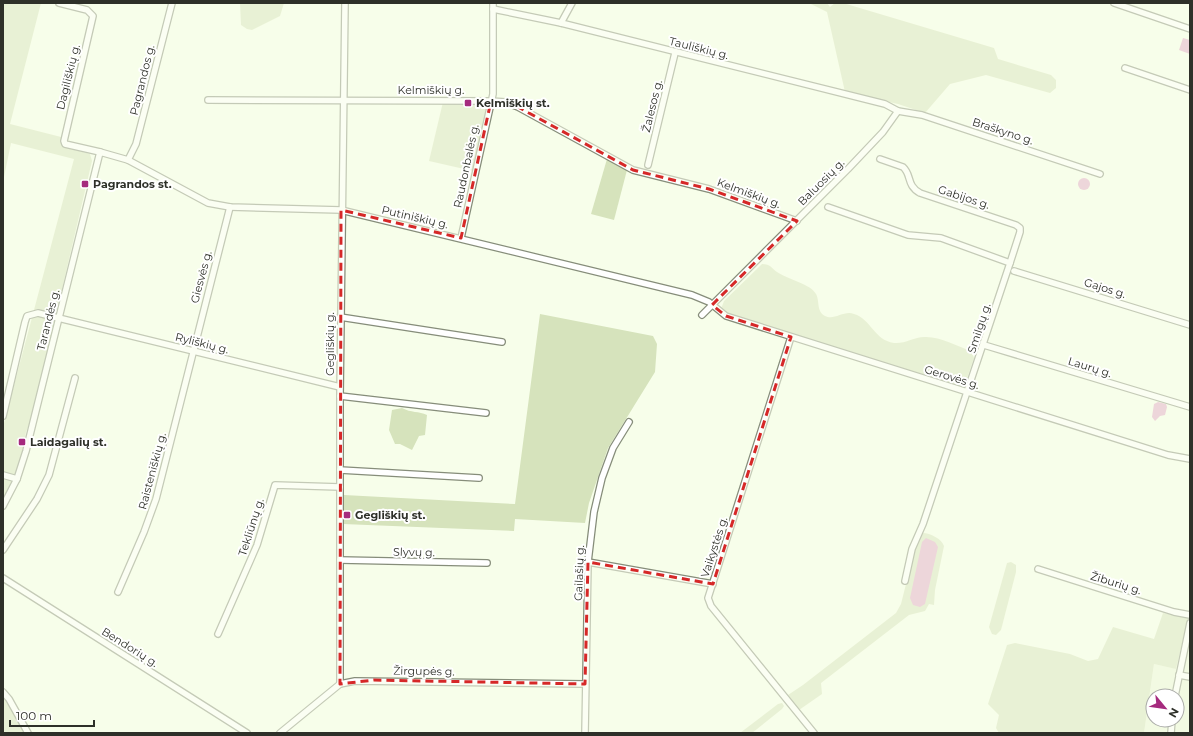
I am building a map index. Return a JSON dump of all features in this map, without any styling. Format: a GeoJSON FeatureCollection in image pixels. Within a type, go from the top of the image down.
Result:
{"type":"FeatureCollection","features":[{"type":"Feature","properties":{"kind":"street","name":"Dagiliškių g."},"geometry":{"type":"LineString","coordinates":[[59,3],[87,10],[92,16],[64,141],[65,144],[100,152]]}},
{"type":"Feature","properties":{"kind":"street","name":"Pagrandos g."},"geometry":{"type":"LineString","coordinates":[[128,160],[136,144],[172,3]]}},
{"type":"Feature","properties":{"kind":"street","name":"Gegliškių g."},"geometry":{"type":"LineString","coordinates":[[340,684],[340,317],[345,3]]}},
{"type":"Feature","properties":{"kind":"street"},"geometry":{"type":"LineString","coordinates":[[561,23],[572,3]]}},
{"type":"Feature","properties":{"kind":"street"},"geometry":{"type":"LineString","coordinates":[[1114,3],[1190,29]]}},
{"type":"Feature","properties":{"kind":"street","name":"Tauliškių g."},"geometry":{"type":"LineString","coordinates":[[493,6],[675,53],[885,104],[898,111]]}},
{"type":"Feature","properties":{"kind":"street","name":"Raudonbalės g."},"geometry":{"type":"LineString","coordinates":[[461,238],[493,89],[493,6]]}},
{"type":"Feature","properties":{"kind":"street","name":"Žalesos g."},"geometry":{"type":"LineString","coordinates":[[648,165],[675,53]]}},
{"type":"Feature","properties":{"kind":"street"},"geometry":{"type":"LineString","coordinates":[[1125,68],[1190,90]]}},
{"type":"Feature","properties":{"kind":"street","name":"Kelmiškių g."},"geometry":{"type":"LineString","coordinates":[[208,100],[505,102],[518,107],[633,170],[709,189],[797,221]]}},
{"type":"Feature","properties":{"kind":"street","name":"Braškyno g."},"geometry":{"type":"LineString","coordinates":[[898,111],[922,114],[1100,174]]}},
{"type":"Feature","properties":{"kind":"street","name":"Baluosių g."},"geometry":{"type":"LineString","coordinates":[[702,315],[797,221],[883,132],[898,111]]}},
{"type":"Feature","properties":{"kind":"street","name":"Putiniškių g."},"geometry":{"type":"LineString","coordinates":[[100,152],[128,160],[200,200],[230,207],[341,210],[692,295],[706,300],[712,305]]}},
{"type":"Feature","properties":{"kind":"street","name":"Tarandės g."},"geometry":{"type":"LineString","coordinates":[[3,506],[17,479],[26,451],[100,152]]}},
{"type":"Feature","properties":{"kind":"street","name":"Gabijos g."},"geometry":{"type":"LineString","coordinates":[[880,159],[903,166],[906,169],[909,183],[920,192],[1016,225],[1020,228],[1010,263]]}},
{"type":"Feature","properties":{"kind":"street"},"geometry":{"type":"LineString","coordinates":[[828,206],[908,235],[942,238],[1010,263]]}},
{"type":"Feature","properties":{"kind":"street","name":"Giesvės g."},"geometry":{"type":"LineString","coordinates":[[192,352],[230,207]]}},
{"type":"Feature","properties":{"kind":"street","name":"Smilgų g."},"geometry":{"type":"LineString","coordinates":[[905,581],[912,549],[923,524],[984,346],[1010,263]]}},
{"type":"Feature","properties":{"kind":"street","name":"Gajos g."},"geometry":{"type":"LineString","coordinates":[[1014,271],[1190,325]]}},
{"type":"Feature","properties":{"kind":"street","name":"Gerovės g."},"geometry":{"type":"LineString","coordinates":[[712,305],[726,316],[1168,455],[1190,459]]}},
{"type":"Feature","properties":{"kind":"street"},"geometry":{"type":"LineString","coordinates":[[3,416],[27,316],[38,313],[59,318]]}},
{"type":"Feature","properties":{"kind":"street"},"geometry":{"type":"LineString","coordinates":[[340,317],[502,342]]}},
{"type":"Feature","properties":{"kind":"street","name":"Ryliškių g."},"geometry":{"type":"LineString","coordinates":[[59,318],[192,352],[340,387]]}},
{"type":"Feature","properties":{"kind":"street","name":"Vaikystės g."},"geometry":{"type":"LineString","coordinates":[[791,336],[708,598],[711,606],[814,733]]}},
{"type":"Feature","properties":{"kind":"street","name":"Laurų g."},"geometry":{"type":"LineString","coordinates":[[984,346],[1190,407]]}},
{"type":"Feature","properties":{"kind":"street","name":"Raisteniškių g."},"geometry":{"type":"LineString","coordinates":[[118,592],[144,532],[156,499],[192,352]]}},
{"type":"Feature","properties":{"kind":"street"},"geometry":{"type":"LineString","coordinates":[[3,550],[37,499],[49,475],[75,378]]}},
{"type":"Feature","properties":{"kind":"street"},"geometry":{"type":"LineString","coordinates":[[340,396],[486,413]]}},
{"type":"Feature","properties":{"kind":"street","name":"Gailašių g."},"geometry":{"type":"LineString","coordinates":[[584,733],[588,562],[602,478],[613,448],[629,422]]}},
{"type":"Feature","properties":{"kind":"street"},"geometry":{"type":"LineString","coordinates":[[340,470],[479,478]]}},
{"type":"Feature","properties":{"kind":"street"},"geometry":{"type":"LineString","coordinates":[[3,476],[17,479]]}},
{"type":"Feature","properties":{"kind":"street","name":"Tekliūnų g."},"geometry":{"type":"LineString","coordinates":[[218,634],[257,545],[275,485],[340,487]]}},
{"type":"Feature","properties":{"kind":"street","name":"Slyvų g."},"geometry":{"type":"LineString","coordinates":[[340,560],[487,563]]}},
{"type":"Feature","properties":{"kind":"street"},"geometry":{"type":"LineString","coordinates":[[588,562],[713,584]]}},
{"type":"Feature","properties":{"kind":"street","name":"Žiburių g."},"geometry":{"type":"LineString","coordinates":[[1038,569],[1174,612],[1190,615]]}},
{"type":"Feature","properties":{"kind":"street","name":"Bendorių g."},"geometry":{"type":"LineString","coordinates":[[3,578],[247,733]]}},
{"type":"Feature","properties":{"kind":"street"},"geometry":{"type":"LineString","coordinates":[[1177,688],[1190,623]]}},
{"type":"Feature","properties":{"kind":"street"},"geometry":{"type":"LineString","coordinates":[[1179,675],[1190,677]]}},
{"type":"Feature","properties":{"kind":"street","name":"Žirgupės g."},"geometry":{"type":"LineString","coordinates":[[340,684],[374,680],[585,684]]}},
{"type":"Feature","properties":{"kind":"street"},"geometry":{"type":"LineString","coordinates":[[280,733],[340,684]]}},
{"type":"Feature","properties":{"kind":"street"},"geometry":{"type":"LineString","coordinates":[[3,692],[9,699],[28,733]]}},
{"type":"Feature","properties":{"kind":"highlighted area"},"geometry":{"type":"Polygon","coordinates":[[[491,101],[518,107],[633,170],[709,189],[797,221],[712,305],[726,316],[791,337],[713,584],[588,562],[585,684],[374,680],[340,684],[341,210],[461,238],[491,101]]]}},
{"type":"Feature","properties":{"kind":"shaded area"},"geometry":{"type":"Polygon","coordinates":[[[3,3],[41,3],[10,124],[65,138],[65,147],[90,154],[92,161],[32,417],[26,432],[19,468],[3,500],[3,427],[74,159],[11,143],[3,182],[3,3]]]}},
{"type":"Feature","properties":{"kind":"shaded area"},"geometry":{"type":"Polygon","coordinates":[[[240,3],[284,3],[280,16],[252,30],[241,25],[240,3]]]}},
{"type":"Feature","properties":{"kind":"shaded area"},"geometry":{"type":"Polygon","coordinates":[[[809,3],[827,3],[830,7],[835,3],[843,3],[994,48],[998,59],[1051,75],[1056,80],[1056,88],[1050,93],[986,75],[950,84],[925,113],[898,104],[845,92],[827,12],[809,3]]]}},
{"type":"Feature","properties":{"kind":"shaded area"},"geometry":{"type":"Polygon","coordinates":[[[1183,38],[1190,40],[1190,54],[1179,50],[1183,38]]]}},
{"type":"Feature","properties":{"kind":"shaded area"},"geometry":{"type":"Polygon","coordinates":[[[443,102],[484,104],[487,107],[473,171],[429,161],[443,102]]]}},
{"type":"Feature","properties":{"kind":"shaded area"},"geometry":{"type":"Polygon","coordinates":[[[607,159],[627,170],[614,220],[591,214],[607,159]]]}},
{"type":"Feature","properties":{"kind":"shaded area"},"geometry":{"type":"Polygon","coordinates":[[[1082,178],[1086,178],[1090,184],[1086,190],[1082,190],[1078,186],[1078,182],[1082,178]]]}},
{"type":"Feature","properties":{"kind":"shaded area"},"geometry":{"type":"Polygon","coordinates":[[[762,264],[769,265],[781,275],[804,284],[813,290],[817,297],[819,309],[825,316],[832,317],[847,313],[854,314],[865,320],[882,338],[894,343],[920,337],[930,337],[971,351],[974,358],[965,384],[960,386],[726,313],[721,309],[724,301],[762,264]]]}},
{"type":"Feature","properties":{"kind":"shaded area"},"geometry":{"type":"Polygon","coordinates":[[[540,314],[653,336],[657,344],[655,372],[608,448],[589,503],[585,523],[515,519],[514,531],[343,524],[344,495],[515,504],[540,314]]]}},
{"type":"Feature","properties":{"kind":"shaded area"},"geometry":{"type":"Polygon","coordinates":[[[1158,402],[1166,404],[1167,407],[1165,415],[1160,416],[1155,421],[1152,417],[1154,404],[1158,402]]]}},
{"type":"Feature","properties":{"kind":"shaded area"},"geometry":{"type":"Polygon","coordinates":[[[402,408],[427,415],[425,435],[419,436],[412,450],[400,444],[395,444],[389,430],[392,410],[402,408]]]}},
{"type":"Feature","properties":{"kind":"shaded area"},"geometry":{"type":"Polygon","coordinates":[[[923,533],[935,537],[943,543],[944,546],[935,590],[934,605],[929,604],[925,611],[909,615],[821,683],[822,694],[799,710],[788,695],[896,613],[901,604],[917,540],[923,533]]]}},
{"type":"Feature","properties":{"kind":"shaded area"},"geometry":{"type":"Polygon","coordinates":[[[926,538],[935,542],[938,547],[925,604],[920,607],[913,605],[910,598],[922,542],[926,538]]]}},
{"type":"Feature","properties":{"kind":"shaded area"},"geometry":{"type":"Polygon","coordinates":[[[1011,562],[1016,565],[1016,572],[1001,630],[996,635],[992,634],[989,627],[1007,563],[1011,562]]]}},
{"type":"Feature","properties":{"kind":"shaded area"},"geometry":{"type":"Polygon","coordinates":[[[1163,613],[1188,618],[1176,669],[1154,664],[1151,688],[1145,688],[1144,733],[999,733],[996,728],[999,715],[988,704],[1007,645],[1015,643],[1070,654],[1088,661],[1098,659],[1113,627],[1154,639],[1163,613]]]}},
{"type":"Feature","properties":{"kind":"shaded area"},"geometry":{"type":"Polygon","coordinates":[[[1190,639],[1190,733],[1144,733],[1145,726],[1145,728],[1185,728],[1185,688],[1151,688],[1154,664],[1182,670],[1190,639]]]}},
{"type":"Feature","properties":{"kind":"shaded area"},"geometry":{"type":"Polygon","coordinates":[[[3,695],[25,733],[3,733],[3,695]]]}},
{"type":"Feature","properties":{"kind":"shaded area"},"geometry":{"type":"Polygon","coordinates":[[[782,703],[784,706],[782,709],[752,733],[740,733],[778,704],[782,703]]]}},
{"type":"Feature","properties":{"kind":"place","name":"Kelmiškių st."},"geometry":{"type":"Point","coordinates":[468,103]}},
{"type":"Feature","properties":{"kind":"place","name":"Pagrandos st."},"geometry":{"type":"Point","coordinates":[85,184]}},
{"type":"Feature","properties":{"kind":"place","name":"Laidagalių st."},"geometry":{"type":"Point","coordinates":[22,442]}},
{"type":"Feature","properties":{"kind":"place","name":"Gegliškių st."},"geometry":{"type":"Point","coordinates":[347,515]}}]}
